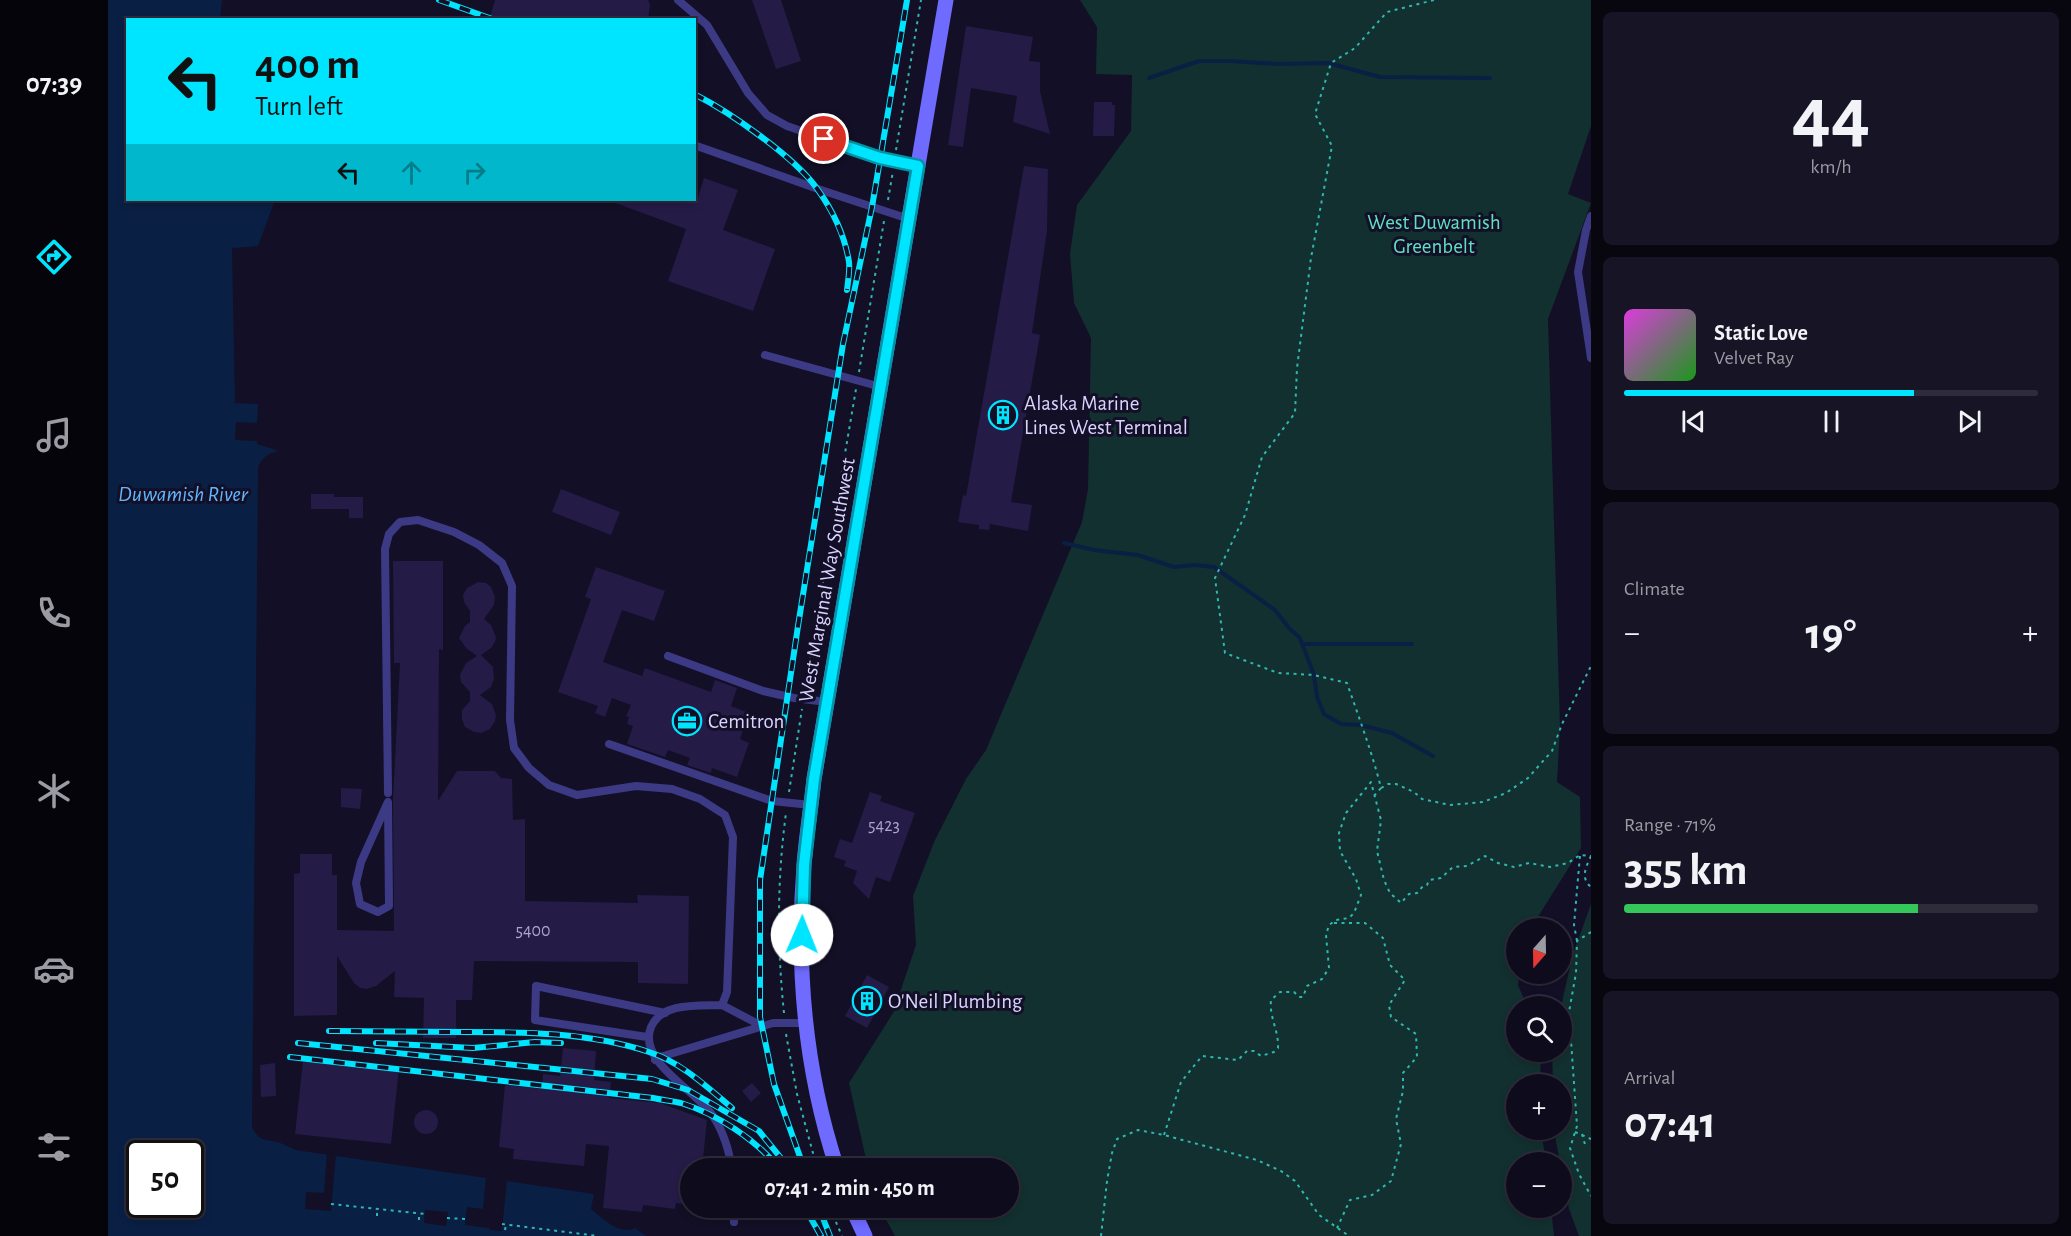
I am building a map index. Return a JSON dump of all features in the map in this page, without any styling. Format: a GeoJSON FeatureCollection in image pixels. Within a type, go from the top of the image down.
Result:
{"type":"FeatureCollection","features":[{"type":"Feature","properties":{"kind":"main road","name":"West Marginal Way Southwest"},"geometry":{"type":"LineString","coordinates":[[834,1158],[816,1092],[806,1023],[802,955],[804,865],[811,805],[946,0]]}},
{"type":"Feature","properties":{"kind":"main road"},"geometry":{"type":"LineString","coordinates":[[857,1218],[865,1236]]}},
{"type":"Feature","properties":{"kind":"lane"},"geometry":{"type":"LineString","coordinates":[[678,0],[707,25],[748,93],[767,115],[787,126],[880,158],[918,166]]}},
{"type":"Feature","properties":{"kind":"lane"},"geometry":{"type":"LineString","coordinates":[[696,146],[909,219]]}},
{"type":"Feature","properties":{"kind":"lane"},"geometry":{"type":"LineString","coordinates":[[1591,216],[1578,272],[1587,305],[1591,358]]}},
{"type":"Feature","properties":{"kind":"lane"},"geometry":{"type":"LineString","coordinates":[[765,355],[881,387]]}},
{"type":"Feature","properties":{"kind":"lane"},"geometry":{"type":"LineString","coordinates":[[388,793],[385,549],[389,534],[400,522],[418,520],[454,532],[479,545],[502,563],[512,586],[510,720],[514,748],[529,768],[549,785],[577,795],[636,786],[672,789],[700,799],[725,815],[733,837],[727,992],[722,1005]]}},
{"type":"Feature","properties":{"kind":"lane"},"geometry":{"type":"LineString","coordinates":[[668,656],[763,691],[828,702]]}},
{"type":"Feature","properties":{"kind":"lane"},"geometry":{"type":"LineString","coordinates":[[609,744],[772,801],[811,805]]}},
{"type":"Feature","properties":{"kind":"lane"},"geometry":{"type":"LineString","coordinates":[[388,802],[389,906],[378,912],[360,904],[356,883],[362,862],[388,802]]}},
{"type":"Feature","properties":{"kind":"lane"},"geometry":{"type":"LineString","coordinates":[[647,1037],[535,1020],[536,986],[665,1013]]}},
{"type":"Feature","properties":{"kind":"lane"},"geometry":{"type":"LineString","coordinates":[[730,1158],[713,1117],[656,1060],[647,1037],[654,1020],[673,1008],[722,1005],[762,1026]]}},
{"type":"Feature","properties":{"kind":"lane"},"geometry":{"type":"LineString","coordinates":[[656,1060],[772,1023],[806,1023]]}},
{"type":"Feature","properties":{"kind":"lane"},"geometry":{"type":"LineString","coordinates":[[734,1218],[734,1222]]}},
{"type":"Feature","properties":{"kind":"path"},"geometry":{"type":"LineString","coordinates":[[1380,788],[1373,754],[1347,683],[1314,675],[1278,673],[1225,653],[1215,578],[1245,515],[1262,457],[1295,413],[1297,368],[1311,258],[1332,146],[1315,114],[1331,63],[1354,48],[1387,12],[1434,0]]}},
{"type":"Feature","properties":{"kind":"path"},"geometry":{"type":"LineString","coordinates":[[1374,796],[1380,788],[1396,783],[1422,799],[1450,805],[1483,802],[1506,793],[1528,778],[1552,751],[1562,724],[1591,666]]}},
{"type":"Feature","properties":{"kind":"path"},"geometry":{"type":"LineString","coordinates":[[1330,923],[1349,918],[1361,895],[1356,879],[1340,851],[1339,833],[1342,821],[1371,782],[1381,820],[1377,851],[1384,880],[1390,893],[1401,903],[1409,894],[1417,893],[1427,885],[1429,880],[1441,878],[1453,867],[1467,866],[1485,856],[1500,864],[1514,867],[1529,863],[1550,867],[1568,863],[1580,855],[1591,856],[1585,877],[1587,884],[1591,887]]}},
{"type":"Feature","properties":{"kind":"path"},"geometry":{"type":"LineString","coordinates":[[1580,855],[1574,925],[1577,941],[1576,972],[1569,1012],[1577,1126],[1570,1148],[1579,1174],[1591,1196]]}},
{"type":"Feature","properties":{"kind":"path"},"geometry":{"type":"LineString","coordinates":[[1164,1135],[1181,1082],[1202,1056],[1238,1060],[1246,1051],[1254,1051],[1261,1056],[1274,1052],[1278,1048],[1278,1038],[1271,1016],[1271,1000],[1280,992],[1294,992],[1299,997],[1303,997],[1307,986],[1322,979],[1329,968],[1326,935],[1330,923]]}},
{"type":"Feature","properties":{"kind":"path"},"geometry":{"type":"LineString","coordinates":[[1330,923],[1365,923],[1383,938],[1390,964],[1405,980],[1389,1005],[1391,1017],[1416,1034],[1417,1057],[1403,1073],[1403,1091],[1396,1119],[1401,1144],[1391,1181],[1372,1195],[1350,1200],[1337,1228]]}},
{"type":"Feature","properties":{"kind":"path"},"geometry":{"type":"LineString","coordinates":[[1577,941],[1591,932]]}},
{"type":"Feature","properties":{"kind":"path"},"geometry":{"type":"LineString","coordinates":[[1101,1236],[1112,1153],[1117,1139],[1138,1130],[1257,1160],[1281,1172],[1295,1181],[1319,1215],[1349,1236]]}},
{"type":"Feature","properties":{"kind":"path"},"geometry":{"type":"LineString","coordinates":[[1575,1132],[1591,1139]]}},
{"type":"Feature","properties":{"kind":"path"},"geometry":{"type":"LineString","coordinates":[[1582,1134],[1586,1148]]}},
{"type":"Feature","properties":{"kind":"path"},"geometry":{"type":"LineString","coordinates":[[331,1204],[425,1214]]}},
{"type":"Feature","properties":{"kind":"path"},"geometry":{"type":"LineString","coordinates":[[336,1204],[336,1210]]}},
{"type":"Feature","properties":{"kind":"path"},"geometry":{"type":"LineString","coordinates":[[377,1209],[377,1216]]}},
{"type":"Feature","properties":{"kind":"path"},"geometry":{"type":"LineString","coordinates":[[419,1214],[419,1220]]}},
{"type":"Feature","properties":{"kind":"path"},"geometry":{"type":"LineString","coordinates":[[447,1218],[466,1220]]}},
{"type":"Feature","properties":{"kind":"path"},"geometry":{"type":"LineString","coordinates":[[834,1218],[842,1236]]}},
{"type":"Feature","properties":{"kind":"path"},"geometry":{"type":"LineString","coordinates":[[459,1219],[459,1224]]}},
{"type":"Feature","properties":{"kind":"path"},"geometry":{"type":"LineString","coordinates":[[505,1230],[504,1224],[598,1236]]}},
{"type":"Feature","properties":{"kind":"path"},"geometry":{"type":"LineString","coordinates":[[543,1234],[544,1229]]}},
{"type":"Feature","properties":{"kind":"green space","name":"West Duwamish Greenbelt"},"geometry":{"type":"Polygon","coordinates":[[[1080,0],[1591,0],[1591,126],[1568,194],[1591,203],[1548,319],[1560,727],[1557,782],[1580,797],[1581,848],[1537,918],[1506,918],[1506,984],[1518,984],[1523,996],[1506,996],[1506,1062],[1541,1062],[1540,1074],[1506,1074],[1506,1140],[1543,1140],[1544,1152],[1506,1152],[1506,1218],[1552,1218],[1554,1236],[895,1236],[885,1218],[1019,1218],[1019,1158],[866,1158],[849,1083],[893,1013],[916,945],[913,896],[935,840],[966,779],[986,750],[1082,522],[1088,489],[1091,338],[1074,303],[1070,254],[1077,205],[1131,131],[1132,75],[1096,74],[1097,27],[1080,0]]]}},
{"type":"Feature","properties":{"kind":"green space"},"geometry":{"type":"Polygon","coordinates":[[[1591,904],[1591,1236],[1579,1236],[1572,1217],[1572,1152],[1558,1152],[1556,1140],[1572,1140],[1572,1074],[1553,1074],[1552,1062],[1572,1062],[1572,996],[1563,996],[1566,984],[1572,984],[1573,954],[1591,904]]]}},
{"type":"Feature","properties":{"kind":"water","name":"Duwamish River"},"geometry":{"type":"Polygon","coordinates":[[[108,0],[260,0],[257,18],[126,18],[126,201],[275,201],[258,246],[232,248],[235,403],[258,404],[257,423],[236,422],[235,440],[257,441],[257,444],[279,451],[266,456],[258,467],[252,1128],[261,1138],[296,1150],[594,1194],[591,1209],[617,1228],[629,1230],[635,1228],[646,1236],[108,1236],[108,0]]]}},
{"type":"Feature","properties":{"kind":"pier"},"geometry":{"type":"Polygon","coordinates":[[[222,0],[260,0],[257,18],[220,18],[222,0]]]}},
{"type":"Feature","properties":{"kind":"pier"},"geometry":{"type":"Polygon","coordinates":[[[327,1152],[336,1154],[331,1211],[305,1209],[306,1192],[324,1193],[327,1152]]]}},
{"type":"Feature","properties":{"kind":"pier"},"geometry":{"type":"Polygon","coordinates":[[[486,1176],[507,1179],[502,1231],[465,1225],[467,1207],[483,1209],[486,1176]]]}},
{"type":"Feature","properties":{"kind":"pier"},"geometry":{"type":"Polygon","coordinates":[[[425,1210],[448,1212],[446,1226],[424,1223],[425,1210]]]}},
{"type":"Feature","properties":{"kind":"building"},"geometry":{"type":"Polygon","coordinates":[[[495,0],[648,0],[650,5],[648,18],[490,18],[495,0]]]}},
{"type":"Feature","properties":{"kind":"building"},"geometry":{"type":"Polygon","coordinates":[[[752,0],[781,0],[801,61],[776,69],[752,0]]]}},
{"type":"Feature","properties":{"kind":"building"},"geometry":{"type":"Polygon","coordinates":[[[966,26],[1033,37],[1029,61],[1040,62],[1040,91],[1050,134],[1013,122],[1017,96],[971,88],[963,147],[948,145],[966,26]]]}},
{"type":"Feature","properties":{"kind":"building"},"geometry":{"type":"Polygon","coordinates":[[[1094,102],[1112,102],[1112,105],[1115,105],[1114,136],[1093,136],[1094,102]]]}},
{"type":"Feature","properties":{"kind":"building","name":"Alaska Marine Lines West Terminal"},"geometry":{"type":"Polygon","coordinates":[[[1024,166],[1048,169],[1047,231],[1032,333],[1040,335],[1011,502],[1032,505],[1028,531],[990,524],[989,530],[979,529],[979,525],[958,522],[963,495],[966,496],[1024,166]]]}},
{"type":"Feature","properties":{"kind":"building"},"geometry":{"type":"Polygon","coordinates":[[[704,178],[738,190],[723,230],[775,249],[753,311],[668,281],[686,229],[610,201],[697,200],[704,178]]]}},
{"type":"Feature","properties":{"kind":"building"},"geometry":{"type":"Polygon","coordinates":[[[561,489],[620,512],[611,535],[552,512],[561,489]]]}},
{"type":"Feature","properties":{"kind":"building"},"geometry":{"type":"Polygon","coordinates":[[[311,494],[363,497],[363,518],[349,518],[349,509],[311,509],[311,494]]]}},
{"type":"Feature","properties":{"kind":"building"},"geometry":{"type":"Polygon","coordinates":[[[393,561],[443,561],[443,650],[439,649],[438,801],[457,771],[495,771],[501,778],[512,779],[513,820],[525,819],[525,901],[638,903],[637,895],[689,896],[688,984],[638,983],[638,962],[474,961],[472,1000],[456,1000],[456,1038],[423,1038],[424,998],[394,997],[395,971],[376,986],[367,989],[360,988],[354,983],[337,956],[337,1015],[294,1016],[294,874],[300,873],[300,854],[332,854],[332,875],[337,875],[337,930],[394,931],[393,799],[400,663],[394,663],[393,561]]]}},
{"type":"Feature","properties":{"kind":"building","name":"Cemitron"},"geometry":{"type":"Polygon","coordinates":[[[596,567],[665,591],[654,621],[622,610],[603,662],[642,676],[645,668],[711,692],[715,680],[737,688],[731,706],[749,713],[740,739],[749,743],[737,777],[712,768],[711,773],[687,765],[690,758],[668,750],[665,757],[627,744],[633,726],[627,724],[629,717],[626,716],[631,705],[612,698],[605,717],[595,713],[598,706],[558,692],[591,599],[585,597],[596,567]]]}},
{"type":"Feature","properties":{"kind":"building"},"geometry":{"type":"Polygon","coordinates":[[[478,582],[486,583],[491,587],[495,597],[494,605],[484,619],[491,625],[496,637],[491,648],[481,655],[493,667],[494,679],[491,687],[480,695],[492,704],[496,715],[490,729],[481,733],[465,727],[462,719],[462,710],[470,701],[470,692],[461,682],[460,675],[466,663],[477,656],[466,648],[459,638],[465,626],[470,622],[470,611],[464,602],[463,595],[467,588],[478,582]]]}},
{"type":"Feature","properties":{"kind":"building"},"geometry":{"type":"Polygon","coordinates":[[[341,788],[362,789],[360,809],[341,807],[341,788]]]}},
{"type":"Feature","properties":{"kind":"building"},"geometry":{"type":"Polygon","coordinates":[[[870,792],[882,796],[880,801],[915,813],[890,882],[876,877],[869,899],[853,883],[857,871],[844,866],[846,861],[834,857],[840,839],[852,843],[870,792]]]}},
{"type":"Feature","properties":{"kind":"building","name":"O'Neil Plumbing"},"geometry":{"type":"Polygon","coordinates":[[[867,975],[889,987],[867,1028],[845,1016],[867,975]]]}},
{"type":"Feature","properties":{"kind":"building"},"geometry":{"type":"Polygon","coordinates":[[[563,1048],[596,1051],[594,1080],[611,1082],[609,1098],[660,1103],[707,1120],[703,1158],[680,1158],[680,1204],[676,1203],[675,1209],[643,1205],[642,1212],[603,1208],[609,1146],[586,1144],[584,1166],[513,1159],[514,1149],[499,1147],[505,1085],[542,1089],[543,1074],[560,1076],[563,1048]]]}},
{"type":"Feature","properties":{"kind":"building"},"geometry":{"type":"Polygon","coordinates":[[[303,1061],[375,1069],[375,1066],[399,1068],[391,1144],[295,1134],[303,1061]]]}},
{"type":"Feature","properties":{"kind":"building"},"geometry":{"type":"Polygon","coordinates":[[[275,1063],[276,1096],[261,1097],[260,1065],[275,1063]]]}},
{"type":"Feature","properties":{"kind":"building"},"geometry":{"type":"Polygon","coordinates":[[[752,1083],[761,1093],[751,1102],[742,1091],[752,1083]]]}},
{"type":"Feature","properties":{"kind":"building"},"geometry":{"type":"Polygon","coordinates":[[[426,1110],[435,1113],[438,1122],[435,1131],[426,1134],[417,1131],[414,1122],[417,1113],[426,1110]]]}},
{"type":"Feature","properties":{"kind":"waterway"},"geometry":{"type":"LineString","coordinates":[[1149,78],[1199,61],[1328,63],[1380,77],[1490,78]]}},
{"type":"Feature","properties":{"kind":"waterway"},"geometry":{"type":"LineString","coordinates":[[1064,543],[1094,550],[1138,555],[1174,567],[1195,565],[1214,567],[1275,610],[1300,638],[1314,675],[1317,697],[1324,714],[1341,724],[1361,725],[1392,733],[1433,756]]}},
{"type":"Feature","properties":{"kind":"waterway"},"geometry":{"type":"LineString","coordinates":[[1303,644],[1412,644]]}},
{"type":"Feature","properties":{"kind":"railway"},"geometry":{"type":"LineString","coordinates":[[439,0],[489,18]]}},
{"type":"Feature","properties":{"kind":"railway"},"geometry":{"type":"LineString","coordinates":[[800,1158],[774,1084],[760,1017],[760,880],[843,344],[872,207],[907,0]]}},
{"type":"Feature","properties":{"kind":"railway"},"geometry":{"type":"LineString","coordinates":[[696,95],[725,112],[779,150],[808,177],[829,207],[845,243],[849,265],[847,290]]}},
{"type":"Feature","properties":{"kind":"railway"},"geometry":{"type":"LineString","coordinates":[[329,1031],[533,1033],[603,1040],[661,1056],[693,1076],[732,1108]]}},
{"type":"Feature","properties":{"kind":"railway"},"geometry":{"type":"LineString","coordinates":[[376,1043],[473,1048],[535,1042],[561,1043]]}},
{"type":"Feature","properties":{"kind":"railway"},"geometry":{"type":"LineString","coordinates":[[298,1043],[652,1079],[688,1090],[759,1131],[781,1158]]}},
{"type":"Feature","properties":{"kind":"railway"},"geometry":{"type":"LineString","coordinates":[[290,1057],[681,1103],[722,1121],[759,1147],[770,1158]]}},
{"type":"Feature","properties":{"kind":"railway"},"geometry":{"type":"LineString","coordinates":[[811,1218],[821,1236]]}},
{"type":"Feature","properties":{"kind":"railway"},"geometry":{"type":"LineString","coordinates":[[823,1218],[830,1236]]}},
{"type":"Feature","properties":{"kind":"place","name":"Alaska Marine Lines West Terminal"},"geometry":{"type":"Point","coordinates":[1003,415]}},
{"type":"Feature","properties":{"kind":"place","name":"Cemitron"},"geometry":{"type":"Point","coordinates":[687,721]}},
{"type":"Feature","properties":{"kind":"place","name":"O'Neil Plumbing"},"geometry":{"type":"Point","coordinates":[867,1001]}},
{"type":"Feature","properties":{"kind":"route"},"geometry":{"type":"LineString","coordinates":[[802,935],[804,865],[814,779],[918,166],[880,158],[824,139]]}}]}
